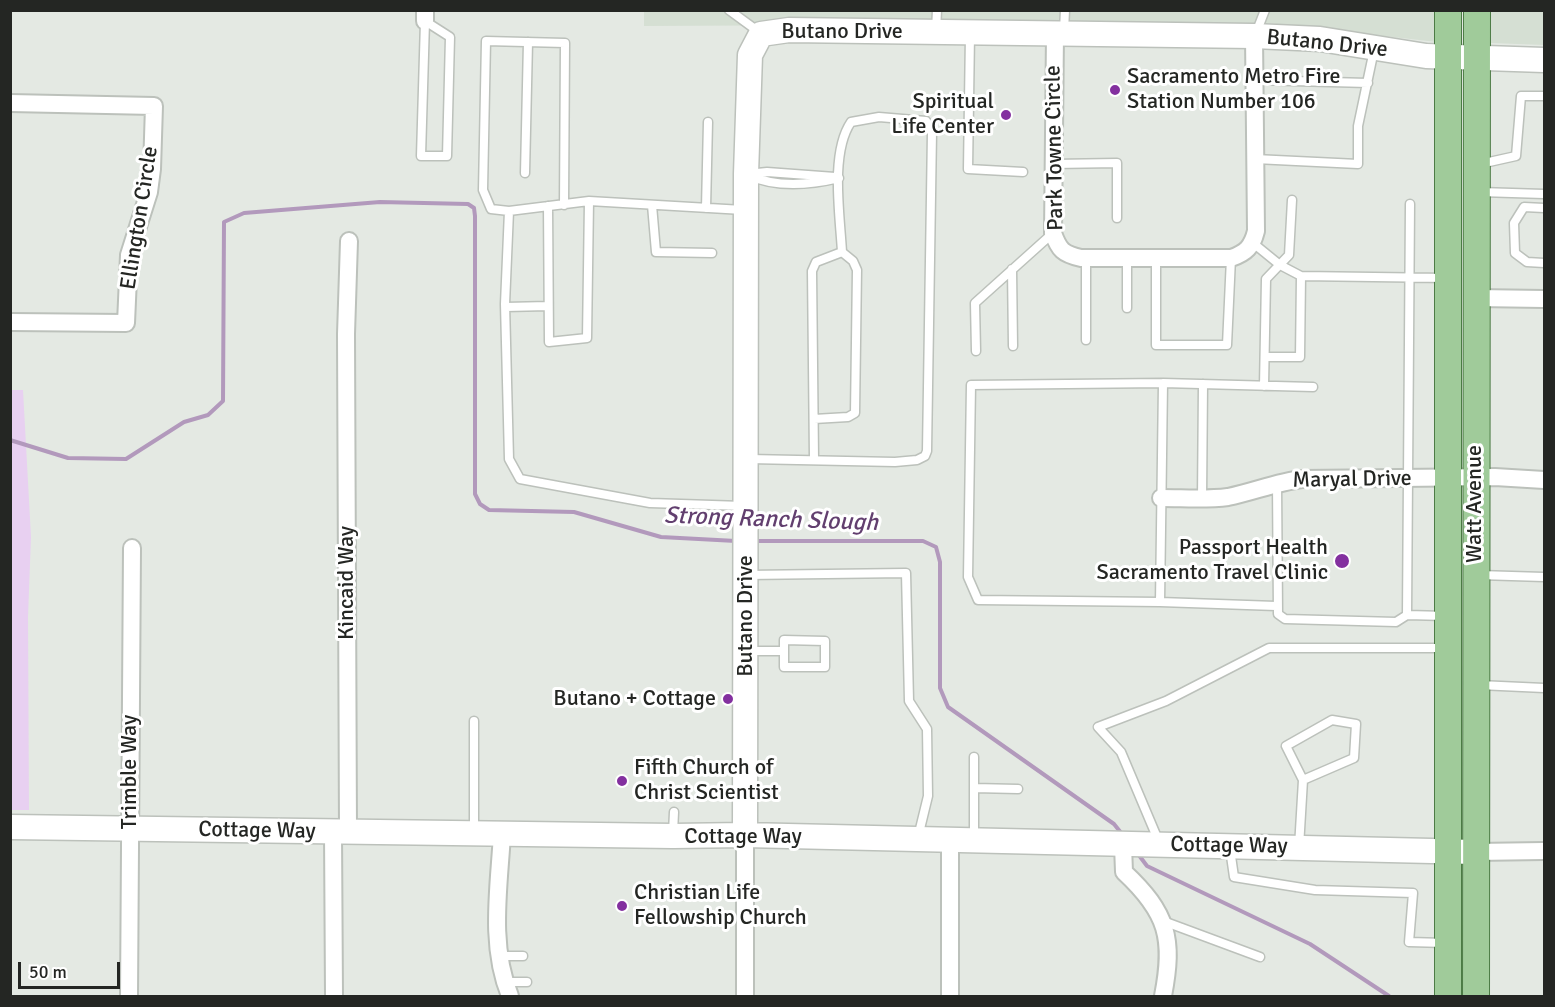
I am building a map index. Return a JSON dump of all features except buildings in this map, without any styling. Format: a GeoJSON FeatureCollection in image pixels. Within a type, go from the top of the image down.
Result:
{"type":"FeatureCollection","features":[{"type":"Feature","properties":{"kind":"main road","name":"Watt Avenue"},"geometry":{"type":"LineString","coordinates":[[1448,10],[1448,996]]}},
{"type":"Feature","properties":{"kind":"main road","name":"Watt Avenue"},"geometry":{"type":"LineString","coordinates":[[1476,996],[1477,10]]}},
{"type":"Feature","properties":{"kind":"street","name":"Butano Drive"},"geometry":{"type":"LineString","coordinates":[[746,835],[743,642],[746,541],[746,174],[750,54],[761,34],[789,30],[936,22],[970,33],[1061,26],[1320,39],[1448,58],[1545,60]]}},
{"type":"Feature","properties":{"kind":"street","name":"Park Towne Circle"},"geometry":{"type":"LineString","coordinates":[[1061,26],[1053,233],[1058,248],[1066,255],[1086,258],[1231,258]]}},
{"type":"Feature","properties":{"kind":"street"},"geometry":{"type":"LineString","coordinates":[[1231,258],[1245,253],[1253,243],[1254,36]]}},
{"type":"Feature","properties":{"kind":"street","name":"Ellington Circle"},"geometry":{"type":"LineString","coordinates":[[10,102],[154,106],[152,169],[148,192],[129,255],[126,323],[10,322]]}},
{"type":"Feature","properties":{"kind":"street","name":"Kincaid Way"},"geometry":{"type":"LineString","coordinates":[[334,996],[341,832],[349,241]]}},
{"type":"Feature","properties":{"kind":"street"},"geometry":{"type":"LineString","coordinates":[[1476,298],[1545,299]]}},
{"type":"Feature","properties":{"kind":"street","name":"Maryal Drive"},"geometry":{"type":"LineString","coordinates":[[1161,498],[1202,499],[1247,493],[1277,483],[1302,479],[1545,480]]}},
{"type":"Feature","properties":{"kind":"street","name":"Trimble Way"},"geometry":{"type":"LineString","coordinates":[[129,996],[132,548]]}},
{"type":"Feature","properties":{"kind":"street","name":"Cottage Way"},"geometry":{"type":"LineString","coordinates":[[10,827],[474,834],[746,835],[917,841],[1475,852]]}},
{"type":"Feature","properties":{"kind":"street"},"geometry":{"type":"LineString","coordinates":[[502,834],[497,956],[507,989]]}},
{"type":"Feature","properties":{"kind":"street"},"geometry":{"type":"LineString","coordinates":[[745,996],[746,835]]}},
{"type":"Feature","properties":{"kind":"street"},"geometry":{"type":"LineString","coordinates":[[950,996],[962,842]]}},
{"type":"Feature","properties":{"kind":"street"},"geometry":{"type":"LineString","coordinates":[[1124,845],[1124,872],[1154,903],[1163,921],[1169,951],[1162,996]]}},
{"type":"Feature","properties":{"kind":"street"},"geometry":{"type":"LineString","coordinates":[[1475,852],[1545,851]]}},
{"type":"Feature","properties":{"kind":"lane"},"geometry":{"type":"LineString","coordinates":[[729,10],[761,34]]}},
{"type":"Feature","properties":{"kind":"lane"},"geometry":{"type":"LineString","coordinates":[[1254,36],[1264,10]]}},
{"type":"Feature","properties":{"kind":"lane"},"geometry":{"type":"LineString","coordinates":[[425,16],[450,37],[447,156],[421,156],[425,16]]}},
{"type":"Feature","properties":{"kind":"lane"},"geometry":{"type":"LineString","coordinates":[[970,33],[968,169],[1023,172]]}},
{"type":"Feature","properties":{"kind":"lane"},"geometry":{"type":"LineString","coordinates":[[564,205],[565,43],[486,41],[483,190],[491,209],[509,211],[564,205],[589,201],[746,210]]}},
{"type":"Feature","properties":{"kind":"lane"},"geometry":{"type":"LineString","coordinates":[[525,173],[528,42]]}},
{"type":"Feature","properties":{"kind":"lane"},"geometry":{"type":"LineString","coordinates":[[1255,159],[1358,164],[1358,126],[1375,47]]}},
{"type":"Feature","properties":{"kind":"lane"},"geometry":{"type":"LineString","coordinates":[[1255,80],[1368,83]]}},
{"type":"Feature","properties":{"kind":"lane"},"geometry":{"type":"LineString","coordinates":[[1476,164],[1516,156],[1521,96],[1545,96]]}},
{"type":"Feature","properties":{"kind":"lane"},"geometry":{"type":"LineString","coordinates":[[746,459],[896,462],[917,460],[925,456],[927,451],[932,132],[926,121],[879,117],[851,122],[841,136],[839,178],[842,252],[853,261],[857,270],[855,413],[848,417],[814,419]]}},
{"type":"Feature","properties":{"kind":"lane"},"geometry":{"type":"LineString","coordinates":[[706,208],[708,122]]}},
{"type":"Feature","properties":{"kind":"lane"},"geometry":{"type":"LineString","coordinates":[[1054,164],[1117,163],[1118,218]]}},
{"type":"Feature","properties":{"kind":"lane"},"geometry":{"type":"LineString","coordinates":[[803,173],[803,183]]}},
{"type":"Feature","properties":{"kind":"lane"},"geometry":{"type":"LineString","coordinates":[[746,174],[803,173],[839,178]]}},
{"type":"Feature","properties":{"kind":"lane"},"geometry":{"type":"LineString","coordinates":[[746,174],[762,181],[803,183],[839,178]]}},
{"type":"Feature","properties":{"kind":"lane"},"geometry":{"type":"LineString","coordinates":[[1476,192],[1545,194]]}},
{"type":"Feature","properties":{"kind":"lane"},"geometry":{"type":"LineString","coordinates":[[1264,386],[1266,279],[1289,255],[1292,200]]}},
{"type":"Feature","properties":{"kind":"lane"},"geometry":{"type":"LineString","coordinates":[[548,206],[549,342],[587,338],[589,201]]}},
{"type":"Feature","properties":{"kind":"lane"},"geometry":{"type":"LineString","coordinates":[[1407,615],[1410,204]]}},
{"type":"Feature","properties":{"kind":"lane"},"geometry":{"type":"LineString","coordinates":[[652,205],[656,252],[712,253]]}},
{"type":"Feature","properties":{"kind":"lane"},"geometry":{"type":"LineString","coordinates":[[1545,208],[1524,207],[1514,223],[1515,253],[1527,262],[1545,263]]}},
{"type":"Feature","properties":{"kind":"lane"},"geometry":{"type":"LineString","coordinates":[[509,211],[506,307],[509,459],[520,479],[650,503],[746,541],[906,573],[909,701],[927,729],[928,796],[917,841]]}},
{"type":"Feature","properties":{"kind":"lane"},"geometry":{"type":"LineString","coordinates":[[976,351],[975,303],[1053,233]]}},
{"type":"Feature","properties":{"kind":"lane"},"geometry":{"type":"LineString","coordinates":[[1253,243],[1280,265],[1301,276],[1448,278]]}},
{"type":"Feature","properties":{"kind":"lane"},"geometry":{"type":"LineString","coordinates":[[814,459],[812,271],[816,262],[842,252]]}},
{"type":"Feature","properties":{"kind":"lane"},"geometry":{"type":"LineString","coordinates":[[1086,258],[1086,340]]}},
{"type":"Feature","properties":{"kind":"lane"},"geometry":{"type":"LineString","coordinates":[[1127,258],[1127,308]]}},
{"type":"Feature","properties":{"kind":"lane"},"geometry":{"type":"LineString","coordinates":[[1156,258],[1156,345],[1227,345],[1231,258]]}},
{"type":"Feature","properties":{"kind":"lane"},"geometry":{"type":"LineString","coordinates":[[1012,269],[1013,346]]}},
{"type":"Feature","properties":{"kind":"lane"},"geometry":{"type":"LineString","coordinates":[[1265,357],[1300,357],[1301,276]]}},
{"type":"Feature","properties":{"kind":"lane"},"geometry":{"type":"LineString","coordinates":[[506,307],[548,306]]}},
{"type":"Feature","properties":{"kind":"lane"},"geometry":{"type":"LineString","coordinates":[[1276,606],[978,600],[968,577],[971,385],[1163,382],[1313,387]]}},
{"type":"Feature","properties":{"kind":"lane"},"geometry":{"type":"LineString","coordinates":[[1160,602],[1163,382]]}},
{"type":"Feature","properties":{"kind":"lane"},"geometry":{"type":"LineString","coordinates":[[1202,499],[1203,384]]}},
{"type":"Feature","properties":{"kind":"lane"},"geometry":{"type":"LineString","coordinates":[[1277,483],[1276,606],[1278,614],[1285,619],[1396,622],[1407,615],[1448,616]]}},
{"type":"Feature","properties":{"kind":"lane"},"geometry":{"type":"LineString","coordinates":[[1476,575],[1545,578]]}},
{"type":"Feature","properties":{"kind":"lane"},"geometry":{"type":"LineString","coordinates":[[784,640],[825,641],[825,668],[784,667],[784,651],[784,640]]}},
{"type":"Feature","properties":{"kind":"lane"},"geometry":{"type":"LineString","coordinates":[[743,642],[784,651]]}},
{"type":"Feature","properties":{"kind":"lane"},"geometry":{"type":"LineString","coordinates":[[1155,845],[1121,752],[1098,727],[1166,701],[1269,648],[1448,648]]}},
{"type":"Feature","properties":{"kind":"lane"},"geometry":{"type":"LineString","coordinates":[[1476,685],[1545,688]]}},
{"type":"Feature","properties":{"kind":"lane"},"geometry":{"type":"LineString","coordinates":[[1299,848],[1303,780],[1286,746],[1332,720],[1356,723],[1354,758],[1303,780]]}},
{"type":"Feature","properties":{"kind":"lane"},"geometry":{"type":"LineString","coordinates":[[474,721],[474,834]]}},
{"type":"Feature","properties":{"kind":"lane"},"geometry":{"type":"LineString","coordinates":[[962,842],[974,788],[974,757]]}},
{"type":"Feature","properties":{"kind":"lane"},"geometry":{"type":"LineString","coordinates":[[974,788],[1018,789]]}},
{"type":"Feature","properties":{"kind":"lane"},"geometry":{"type":"LineString","coordinates":[[673,836],[674,812]]}},
{"type":"Feature","properties":{"kind":"lane"},"geometry":{"type":"LineString","coordinates":[[1230,846],[1230,862],[1234,877],[1315,890],[1413,893],[1409,942],[1448,944]]}},
{"type":"Feature","properties":{"kind":"lane"},"geometry":{"type":"LineString","coordinates":[[1163,921],[1260,957]]}},
{"type":"Feature","properties":{"kind":"lane"},"geometry":{"type":"LineString","coordinates":[[497,956],[523,956]]}},
{"type":"Feature","properties":{"kind":"lane"},"geometry":{"type":"LineString","coordinates":[[507,989],[527,982]]}},
{"type":"Feature","properties":{"kind":"shaded area"},"geometry":{"type":"Polygon","coordinates":[[[644,10],[1437,10],[1437,42],[1268,23],[644,26],[644,10]]]}},
{"type":"Feature","properties":{"kind":"shaded area"},"geometry":{"type":"Polygon","coordinates":[[[1491,11],[1544,11],[1544,45],[1491,43],[1491,11]]]}},
{"type":"Feature","properties":{"kind":"shaded area"},"geometry":{"type":"Polygon","coordinates":[[[11,390],[23,390],[31,537],[28,617],[29,810],[10,810],[11,390]]]}},
{"type":"Feature","properties":{"kind":"waterway","name":"Strong Ranch Slough"},"geometry":{"type":"LineString","coordinates":[[10,440],[68,458],[126,459],[184,422],[208,415],[223,401],[224,222],[244,213],[380,202],[468,204],[474,208],[475,216],[475,494],[480,504],[489,510],[574,512],[661,537],[736,541]]}},
{"type":"Feature","properties":{"kind":"waterway","name":"Strong Ranch Slough"},"geometry":{"type":"LineString","coordinates":[[752,541],[923,541],[936,547],[940,562],[940,688],[948,707],[1114,824],[1122,834]]}},
{"type":"Feature","properties":{"kind":"waterway","name":"Strong Ranch Slough"},"geometry":{"type":"LineString","coordinates":[[1138,854],[1147,866],[1310,944],[1389,996]]}},
{"type":"Feature","properties":{"kind":"place","name":"Sacramento Metro Fire Station Number 106"},"geometry":{"type":"Point","coordinates":[1115,90]}},
{"type":"Feature","properties":{"kind":"place","name":"Spiritual Life Center"},"geometry":{"type":"Point","coordinates":[1006,115]}},
{"type":"Feature","properties":{"kind":"place","name":"Passport Health Sacramento Travel Clinic"},"geometry":{"type":"Point","coordinates":[1342,561]}},
{"type":"Feature","properties":{"kind":"place","name":"Butano + Cottage"},"geometry":{"type":"Point","coordinates":[728,699]}},
{"type":"Feature","properties":{"kind":"place","name":"Fifth Church of Christ Scientist"},"geometry":{"type":"Point","coordinates":[622,781]}},
{"type":"Feature","properties":{"kind":"place","name":"Christian Life Fellowship Church"},"geometry":{"type":"Point","coordinates":[622,906]}}]}
